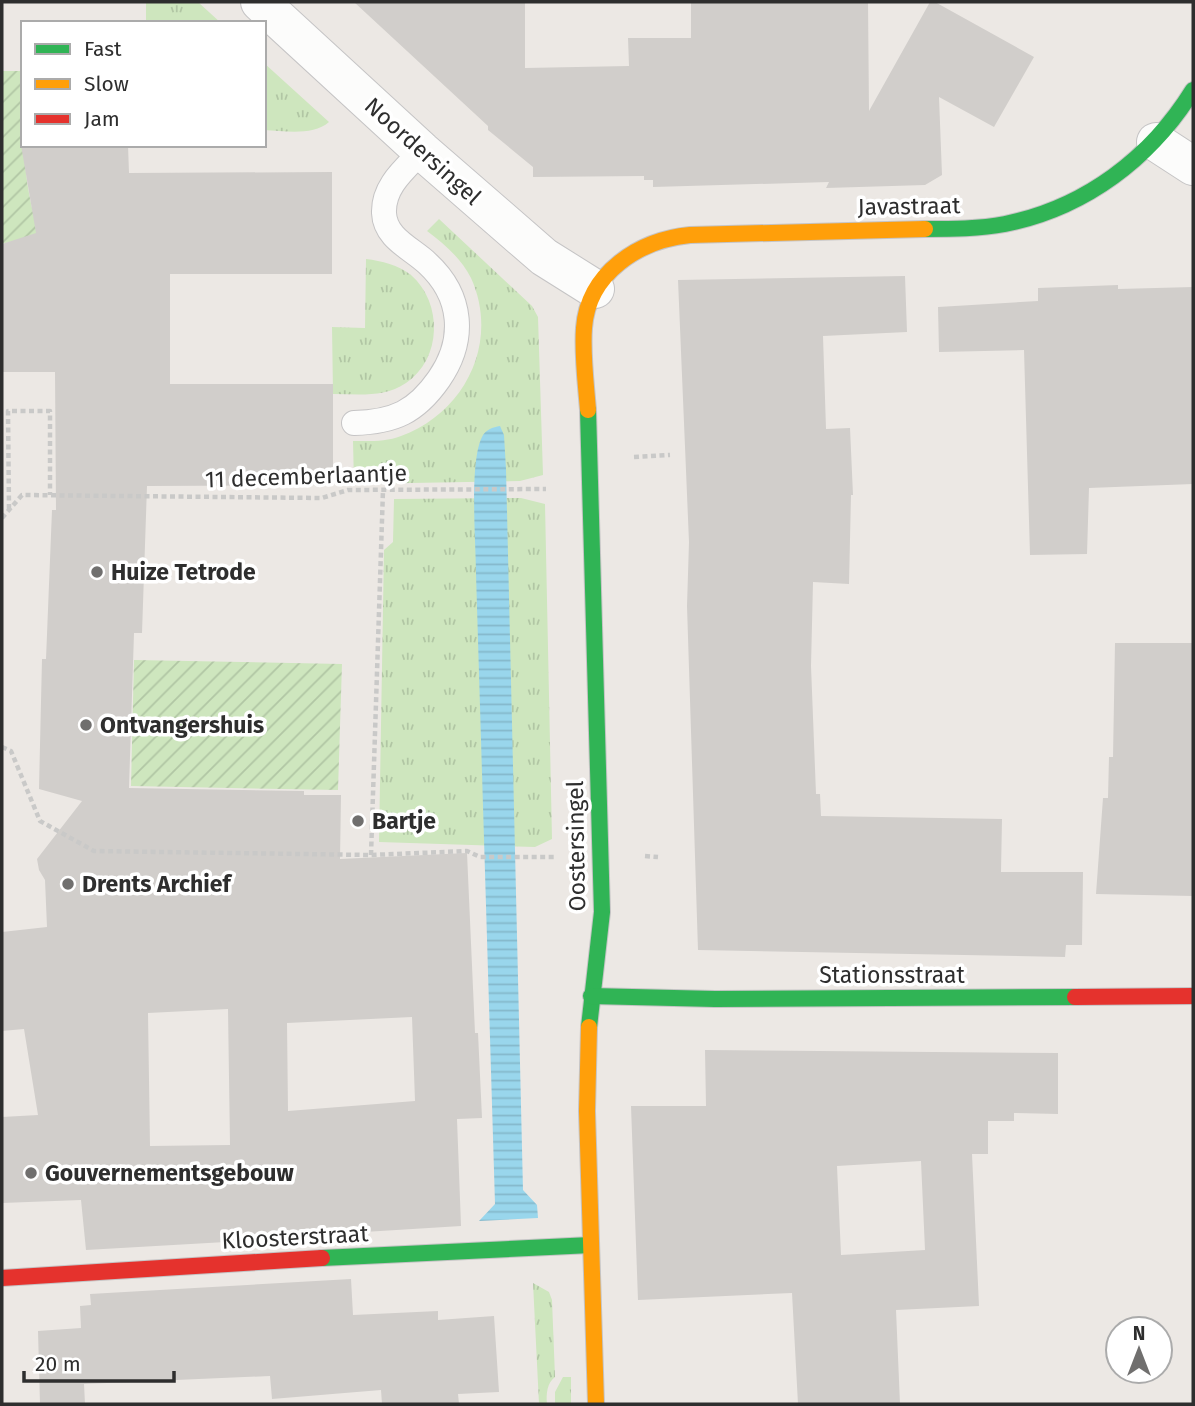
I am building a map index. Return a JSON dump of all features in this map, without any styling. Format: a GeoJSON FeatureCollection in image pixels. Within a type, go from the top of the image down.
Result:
{"type":"FeatureCollection","features":[{"type":"Feature","properties":{"kind":"main road","name":"Javastraat"},"geometry":{"type":"LineString","coordinates":[[595,289],[611,268],[665,238],[798,231],[950,229],[1005,224],[1046,212],[1086,194],[1121,173],[1156,142],[1184,109],[1193,90]]}},
{"type":"Feature","properties":{"kind":"main road","name":"Oostersingel"},"geometry":{"type":"LineString","coordinates":[[595,289],[587,308],[584,328],[602,912],[592,996],[587,1111],[596,1404]]}},
{"type":"Feature","properties":{"kind":"main road","name":"Stationsstraat"},"geometry":{"type":"LineString","coordinates":[[592,996],[729,999],[1193,996]]}},
{"type":"Feature","properties":{"kind":"main road","name":"Kloosterstraat"},"geometry":{"type":"LineString","coordinates":[[2,1278],[184,1265],[592,1245]]}},
{"type":"Feature","properties":{"kind":"street","name":"Noordersingel"},"geometry":{"type":"LineString","coordinates":[[260,2],[422,151],[544,257],[595,289]]}},
{"type":"Feature","properties":{"kind":"street"},"geometry":{"type":"LineString","coordinates":[[1156,142],[1193,166]]}},
{"type":"Feature","properties":{"kind":"lane"},"geometry":{"type":"LineString","coordinates":[[354,423],[392,419],[417,406],[451,360],[457,341],[458,320],[453,300],[442,281],[429,264],[389,233],[384,215],[385,199],[391,184],[422,151]]}},
{"type":"Feature","properties":{"kind":"path"},"geometry":{"type":"LineString","coordinates":[[2,518],[9,510],[8,411],[50,411],[50,495]]}},
{"type":"Feature","properties":{"kind":"path","name":"11 decemberlaantje"},"geometry":{"type":"LineString","coordinates":[[9,510],[22,495],[322,498],[348,490],[520,490]]}},
{"type":"Feature","properties":{"kind":"path"},"geometry":{"type":"LineString","coordinates":[[371,855],[383,490]]}},
{"type":"Feature","properties":{"kind":"path"},"geometry":{"type":"LineString","coordinates":[[2,747],[11,751],[40,821],[94,851],[371,855],[467,851],[480,857],[561,858]]}},
{"type":"Feature","properties":{"kind":"green space"},"geometry":{"type":"Polygon","coordinates":[[[146,2],[198,2],[219,21],[146,21],[146,2]]]}},
{"type":"Feature","properties":{"kind":"green space"},"geometry":{"type":"Polygon","coordinates":[[[266,65],[329,122],[315,129],[290,132],[266,130],[266,65]]]}},
{"type":"Feature","properties":{"kind":"green space"},"geometry":{"type":"Polygon","coordinates":[[[2,71],[21,71],[21,147],[24,147],[29,195],[40,238],[2,244],[2,71]]]}},
{"type":"Feature","properties":{"kind":"green space"},"geometry":{"type":"Polygon","coordinates":[[[439,219],[532,306],[538,317],[543,475],[520,481],[354,484],[353,441],[389,439],[424,425],[443,411],[459,393],[471,372],[478,350],[481,326],[479,302],[467,271],[446,246],[427,231],[439,219]]]}},
{"type":"Feature","properties":{"kind":"green space"},"geometry":{"type":"Polygon","coordinates":[[[366,259],[401,269],[411,275],[421,287],[429,300],[433,315],[432,346],[418,373],[398,388],[371,394],[333,394],[332,327],[365,328],[366,259]]]}},
{"type":"Feature","properties":{"kind":"green space"},"geometry":{"type":"Polygon","coordinates":[[[521,498],[545,504],[552,839],[535,847],[379,842],[384,550],[393,542],[394,499],[521,498]]]}},
{"type":"Feature","properties":{"kind":"green space"},"geometry":{"type":"Polygon","coordinates":[[[134,660],[342,664],[338,790],[131,786],[134,660]]]}},
{"type":"Feature","properties":{"kind":"green space"},"geometry":{"type":"Polygon","coordinates":[[[533,1283],[549,1292],[552,1300],[555,1377],[550,1382],[547,1404],[539,1404],[533,1283]]]}},
{"type":"Feature","properties":{"kind":"green space"},"geometry":{"type":"Polygon","coordinates":[[[563,1377],[571,1377],[571,1404],[555,1404],[555,1392],[563,1377]]]}},
{"type":"Feature","properties":{"kind":"water"},"geometry":{"type":"Polygon","coordinates":[[[500,426],[504,435],[506,469],[523,1190],[537,1205],[538,1218],[479,1221],[495,1204],[474,484],[482,437],[485,432],[500,426]]]}},
{"type":"Feature","properties":{"kind":"building"},"geometry":{"type":"Polygon","coordinates":[[[354,2],[525,2],[525,68],[629,66],[628,38],[691,38],[691,2],[868,2],[869,111],[930,2],[935,2],[1034,57],[994,127],[939,97],[942,175],[925,185],[826,188],[829,182],[653,187],[653,180],[644,180],[644,176],[533,177],[533,167],[488,130],[488,126],[354,2]]]}},
{"type":"Feature","properties":{"kind":"building"},"geometry":{"type":"Polygon","coordinates":[[[21,147],[128,147],[129,173],[332,172],[332,274],[170,274],[170,384],[333,384],[333,485],[147,486],[142,633],[134,633],[129,788],[304,791],[304,795],[341,795],[340,859],[467,853],[475,1033],[478,1033],[482,1118],[457,1119],[461,1226],[86,1250],[81,1200],[2,1203],[2,1117],[38,1115],[24,1029],[2,1031],[2,932],[47,927],[45,880],[37,859],[82,801],[39,789],[42,659],[46,659],[52,510],[56,510],[55,372],[2,372],[2,244],[36,233],[21,147]],[[228,1009],[148,1013],[150,1146],[230,1145],[228,1009]],[[412,1017],[287,1023],[288,1111],[415,1101],[412,1017]]]}},
{"type":"Feature","properties":{"kind":"building"},"geometry":{"type":"Polygon","coordinates":[[[905,276],[907,332],[823,336],[826,429],[850,428],[853,495],[849,584],[813,582],[811,666],[816,794],[820,794],[821,816],[1002,819],[1001,872],[1083,872],[1082,945],[1066,945],[1065,957],[698,950],[687,606],[689,542],[678,280],[905,276]]]}},
{"type":"Feature","properties":{"kind":"building"},"geometry":{"type":"Polygon","coordinates":[[[1118,285],[1118,289],[1193,287],[1193,484],[1089,488],[1087,554],[1030,555],[1024,350],[939,352],[938,307],[1038,301],[1038,288],[1118,285]]]}},
{"type":"Feature","properties":{"kind":"building"},"geometry":{"type":"Polygon","coordinates":[[[1115,643],[1193,643],[1193,896],[1096,894],[1103,798],[1108,798],[1109,757],[1113,757],[1115,643]]]}},
{"type":"Feature","properties":{"kind":"building"},"geometry":{"type":"Polygon","coordinates":[[[705,1050],[1058,1053],[1058,1114],[1014,1113],[1014,1121],[988,1121],[988,1154],[972,1154],[979,1306],[896,1310],[900,1404],[798,1404],[792,1293],[638,1300],[631,1106],[706,1106],[705,1050]],[[921,1161],[837,1166],[841,1255],[925,1250],[921,1161]]]}},
{"type":"Feature","properties":{"kind":"building"},"geometry":{"type":"Polygon","coordinates":[[[351,1279],[353,1315],[438,1311],[438,1320],[494,1316],[499,1392],[458,1394],[459,1404],[382,1404],[381,1390],[272,1399],[270,1376],[84,1384],[85,1404],[40,1404],[38,1331],[81,1328],[80,1306],[91,1305],[90,1294],[351,1279]]]}},
{"type":"Feature","properties":{"kind":"traffic: fast"},"geometry":{"type":"LineString","coordinates":[[925,229],[975,228],[1005,224],[1062,206],[1089,192],[1136,158],[1176,115],[1193,90]]}},
{"type":"Feature","properties":{"kind":"traffic: fast"},"geometry":{"type":"LineString","coordinates":[[588,410],[602,912],[589,1027]]}},
{"type":"Feature","properties":{"kind":"traffic: fast"},"geometry":{"type":"LineString","coordinates":[[591,996],[715,999],[1075,997]]}},
{"type":"Feature","properties":{"kind":"traffic: fast"},"geometry":{"type":"LineString","coordinates":[[322,1258],[591,1245]]}},
{"type":"Feature","properties":{"kind":"traffic: slow"},"geometry":{"type":"LineString","coordinates":[[588,410],[583,349],[588,308],[595,291],[606,276],[635,252],[671,238],[690,235],[925,229]]}},
{"type":"Feature","properties":{"kind":"traffic: slow"},"geometry":{"type":"LineString","coordinates":[[589,1027],[587,1111],[596,1404]]}},
{"type":"Feature","properties":{"kind":"traffic: jam"},"geometry":{"type":"LineString","coordinates":[[1075,997],[1193,996]]}},
{"type":"Feature","properties":{"kind":"traffic: jam"},"geometry":{"type":"LineString","coordinates":[[2,1278],[322,1258]]}},
{"type":"Feature","properties":{"kind":"place","name":"Huize Tetrode"},"geometry":{"type":"Point","coordinates":[97,572]}},
{"type":"Feature","properties":{"kind":"place","name":"Ontvangershuis"},"geometry":{"type":"Point","coordinates":[86,725]}},
{"type":"Feature","properties":{"kind":"place","name":"Bartje"},"geometry":{"type":"Point","coordinates":[358,821]}},
{"type":"Feature","properties":{"kind":"place","name":"Drents Archief"},"geometry":{"type":"Point","coordinates":[68,884]}},
{"type":"Feature","properties":{"kind":"place","name":"Gouvernementsgebouw"},"geometry":{"type":"Point","coordinates":[31,1173]}}]}
